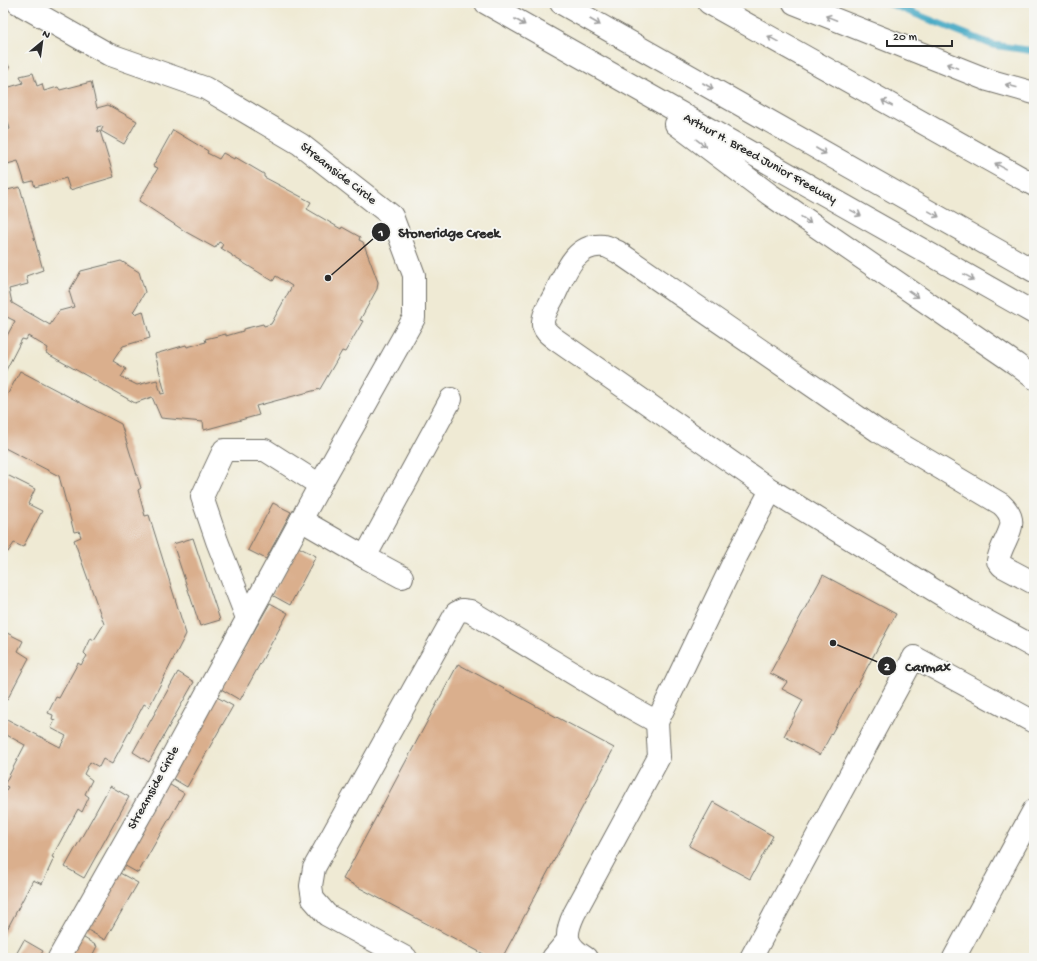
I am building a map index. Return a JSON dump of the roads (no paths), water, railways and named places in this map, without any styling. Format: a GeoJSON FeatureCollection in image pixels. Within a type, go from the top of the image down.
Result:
{"type":"FeatureCollection","features":[{"type":"Feature","properties":{"kind":"main road","name":"Streamside Circle"},"geometry":{"type":"LineString","coordinates":[[18,3],[108,54],[205,88],[300,144],[392,216],[414,275],[414,318],[320,485],[148,801],[59,958]]}},
{"type":"Feature","properties":{"kind":"main road","name":"Arthur H. Breed Junior Freeway"},"geometry":{"type":"LineString","coordinates":[[486,3],[1034,313]]}},
{"type":"Feature","properties":{"kind":"main road"},"geometry":{"type":"LineString","coordinates":[[561,3],[1034,270]]}},
{"type":"Feature","properties":{"kind":"main road"},"geometry":{"type":"LineString","coordinates":[[709,3],[1034,185]]}},
{"type":"Feature","properties":{"kind":"main road"},"geometry":{"type":"LineString","coordinates":[[794,3],[988,80],[1034,93]]}},
{"type":"Feature","properties":{"kind":"main road"},"geometry":{"type":"LineString","coordinates":[[603,70],[769,194],[1016,364],[1034,378]]}},
{"type":"Feature","properties":{"kind":"main road"},"geometry":{"type":"LineString","coordinates":[[1034,583],[1002,566],[998,561],[999,554],[1012,526],[1012,518],[1009,511],[1001,504],[878,430],[618,252],[605,246],[590,246],[579,252],[569,265],[546,313],[543,323],[545,331],[771,490],[968,611],[1034,647]]}},
{"type":"Feature","properties":{"kind":"main road"},"geometry":{"type":"LineString","coordinates":[[365,557],[451,399]]}},
{"type":"Feature","properties":{"kind":"main road"},"geometry":{"type":"LineString","coordinates":[[247,618],[217,542],[202,497],[224,450],[265,450],[320,485]]}},
{"type":"Feature","properties":{"kind":"main road"},"geometry":{"type":"LineString","coordinates":[[586,958],[572,948],[568,940],[568,928],[574,914],[659,757],[657,722],[736,557],[771,490]]}},
{"type":"Feature","properties":{"kind":"main road"},"geometry":{"type":"LineString","coordinates":[[301,520],[402,577]]}},
{"type":"Feature","properties":{"kind":"main road"},"geometry":{"type":"LineString","coordinates":[[406,958],[327,915],[313,899],[311,886],[314,868],[456,614],[462,610],[470,611],[619,701],[657,722]]}},
{"type":"Feature","properties":{"kind":"main road"},"geometry":{"type":"LineString","coordinates":[[751,958],[914,657],[1034,722]]}},
{"type":"Feature","properties":{"kind":"main road"},"geometry":{"type":"LineString","coordinates":[[954,958],[1034,810]]}},
{"type":"Feature","properties":{"kind":"main road"},"geometry":{"type":"LineString","coordinates":[[553,958],[568,940]]}},
{"type":"Feature","properties":{"kind":"waterway"},"geometry":{"type":"LineString","coordinates":[[888,3],[993,45],[1034,51]]}},
{"type":"Feature","properties":{"kind":"place","name":"Stoneridge Creek"},"geometry":{"type":"Point","coordinates":[328,278]}},
{"type":"Feature","properties":{"kind":"place","name":"Carmax"},"geometry":{"type":"Point","coordinates":[833,643]}}]}
